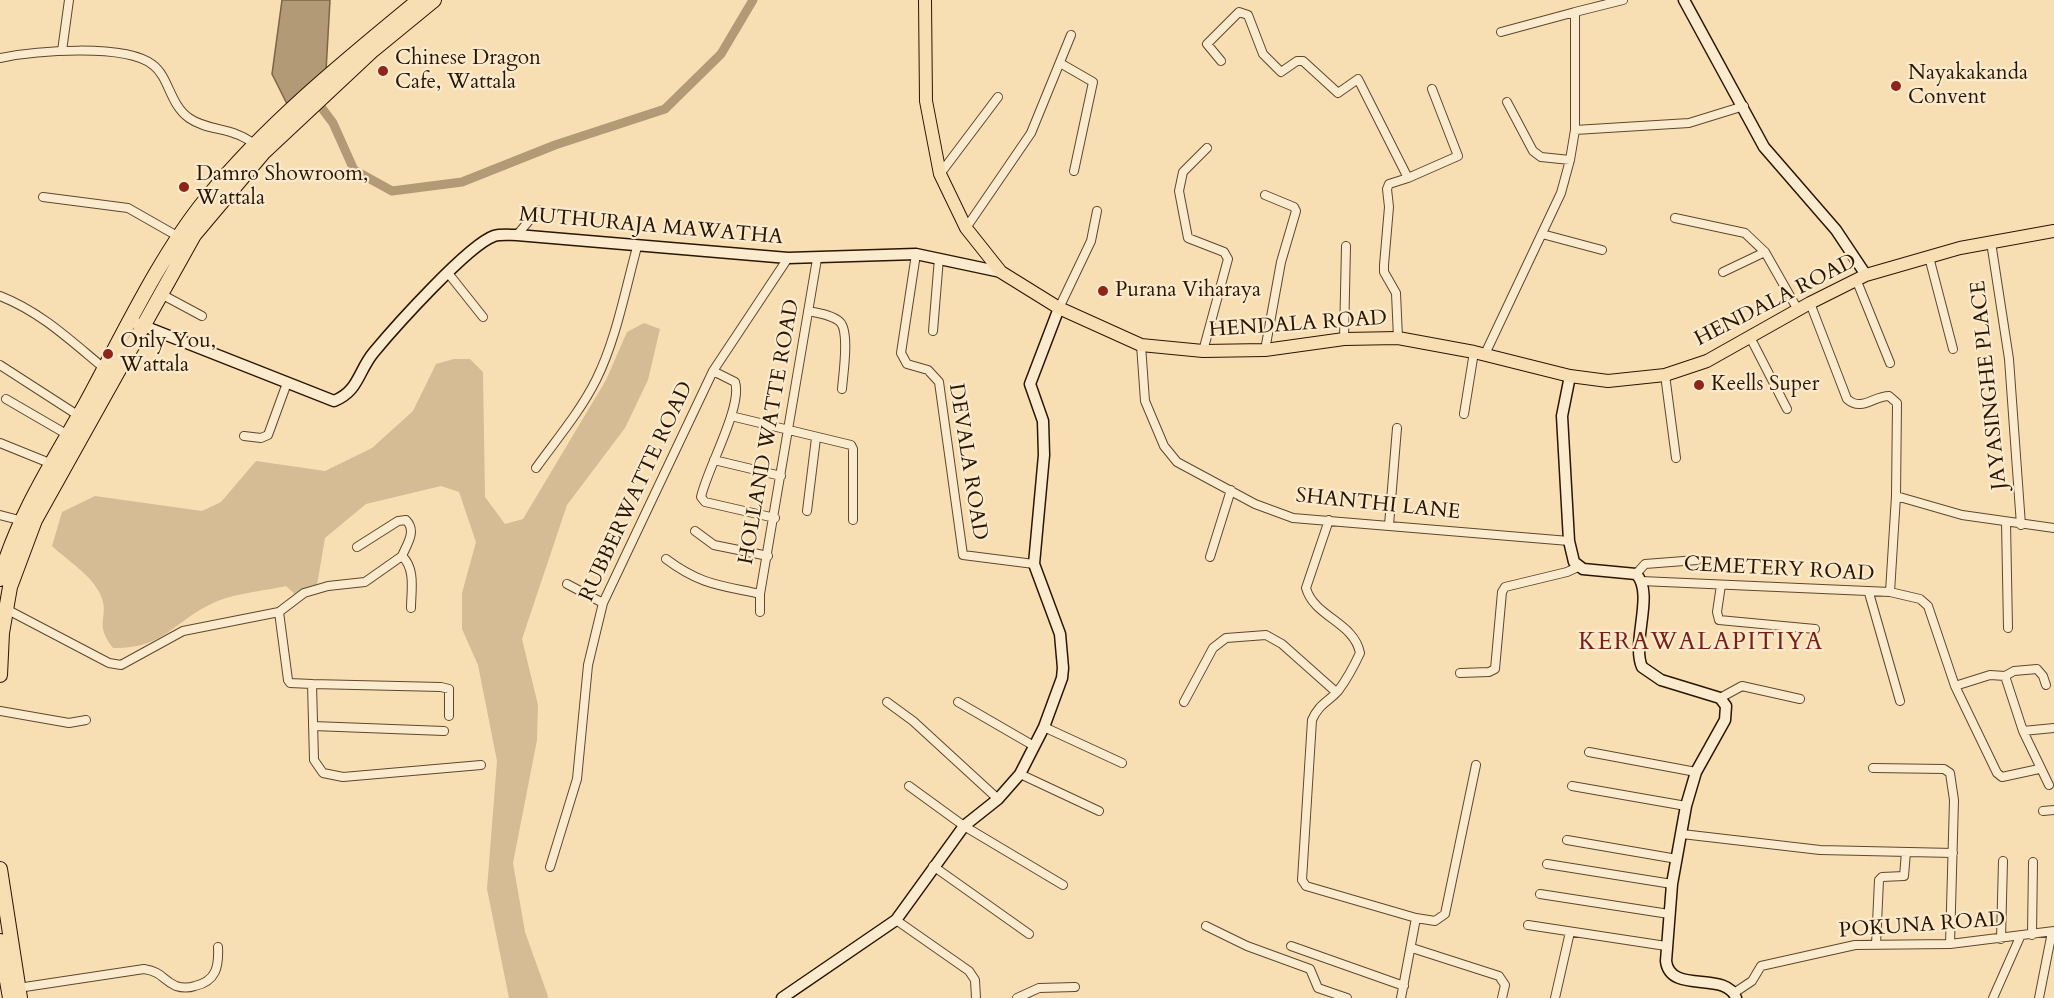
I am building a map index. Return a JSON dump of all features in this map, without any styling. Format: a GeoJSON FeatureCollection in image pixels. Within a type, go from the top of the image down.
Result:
{"type":"FeatureCollection","features":[{"type":"Feature","properties":{"kind":"highway"},"geometry":{"type":"LineString","coordinates":[[3,584],[179,237],[207,198],[256,145],[287,123],[419,0]]}},
{"type":"Feature","properties":{"kind":"highway"},"geometry":{"type":"LineString","coordinates":[[333,81],[434,0]]}},
{"type":"Feature","properties":{"kind":"highway"},"geometry":{"type":"LineString","coordinates":[[0,675],[1,633],[6,609],[2,562],[22,521],[105,369],[137,323],[161,294],[194,235],[287,123]]}},
{"type":"Feature","properties":{"kind":"highway"},"geometry":{"type":"LineString","coordinates":[[0,870],[16,995]]}},
{"type":"Feature","properties":{"kind":"highway"},"geometry":{"type":"LineString","coordinates":[[0,941],[3,977],[16,995]]}},
{"type":"Feature","properties":{"kind":"main road","name":"HENDALA ROAD"},"geometry":{"type":"LineString","coordinates":[[925,0],[926,101],[940,174],[966,228],[1001,272],[1059,308],[1140,345],[1203,351],[1265,350],[1344,339],[1398,338],[1608,381],[1665,375],[1707,361],[1861,277],[1990,242],[2054,231]]}},
{"type":"Feature","properties":{"kind":"street"},"geometry":{"type":"LineString","coordinates":[[62,51],[69,0]]}},
{"type":"Feature","properties":{"kind":"street"},"geometry":{"type":"LineString","coordinates":[[1501,32],[1623,0]]}},
{"type":"Feature","properties":{"kind":"street"},"geometry":{"type":"LineString","coordinates":[[1684,0],[1744,106],[1764,147],[1836,230],[1861,277],[1890,363]]}},
{"type":"Feature","properties":{"kind":"street"},"geometry":{"type":"LineString","coordinates":[[1221,61],[1207,44],[1239,12],[1244,12],[1248,15],[1263,54],[1281,72],[1297,61],[1303,61],[1338,93],[1358,79],[1408,178]]}},
{"type":"Feature","properties":{"kind":"street"},"geometry":{"type":"LineString","coordinates":[[1464,414],[1479,353],[1561,193],[1575,130],[1575,12]]}},
{"type":"Feature","properties":{"kind":"street"},"geometry":{"type":"LineString","coordinates":[[966,228],[1031,133],[1071,35]]}},
{"type":"Feature","properties":{"kind":"street"},"geometry":{"type":"LineString","coordinates":[[0,58],[20,53],[62,51],[105,52],[146,61],[155,66],[178,109],[190,119],[238,134],[256,145]]}},
{"type":"Feature","properties":{"kind":"street"},"geometry":{"type":"LineString","coordinates":[[1060,63],[1093,82],[1074,171]]}},
{"type":"Feature","properties":{"kind":"street"},"geometry":{"type":"LineString","coordinates":[[1398,338],[1396,293],[1384,272],[1389,207],[1387,189],[1389,184],[1458,156],[1432,89]]}},
{"type":"Feature","properties":{"kind":"street"},"geometry":{"type":"LineString","coordinates":[[940,174],[998,97]]}},
{"type":"Feature","properties":{"kind":"street"},"geometry":{"type":"LineString","coordinates":[[1507,102],[1533,151],[1541,157],[1570,160]]}},
{"type":"Feature","properties":{"kind":"street"},"geometry":{"type":"LineString","coordinates":[[1575,130],[1689,123],[1744,106]]}},
{"type":"Feature","properties":{"kind":"street"},"geometry":{"type":"LineString","coordinates":[[1203,351],[1228,259],[1224,252],[1188,238],[1179,191],[1183,172],[1207,148]]}},
{"type":"Feature","properties":{"kind":"street"},"geometry":{"type":"LineString","coordinates":[[1265,195],[1296,211],[1281,262],[1265,350]]}},
{"type":"Feature","properties":{"kind":"street"},"geometry":{"type":"LineString","coordinates":[[43,197],[128,208],[179,237]]}},
{"type":"Feature","properties":{"kind":"street"},"geometry":{"type":"LineString","coordinates":[[517,235],[538,210]]}},
{"type":"Feature","properties":{"kind":"street"},"geometry":{"type":"LineString","coordinates":[[782,998],[896,920],[964,826],[998,799],[1020,774],[1044,727],[1062,678],[1063,668],[1060,634],[1034,564],[1044,455],[1043,421],[1030,384],[1059,308],[1091,241],[1097,211]]}},
{"type":"Feature","properties":{"kind":"street"},"geometry":{"type":"LineString","coordinates":[[1675,218],[1745,233],[1764,252],[1798,310]]}},
{"type":"Feature","properties":{"kind":"street"},"geometry":{"type":"LineString","coordinates":[[1542,234],[1602,250]]}},
{"type":"Feature","properties":{"kind":"street","name":"MUTHURAJA MAWATHA"},"geometry":{"type":"LineString","coordinates":[[137,323],[334,401],[349,395],[372,354],[448,273],[479,244],[494,236],[517,235],[637,248],[788,258],[817,259],[871,254],[916,254],[1001,272]]}},
{"type":"Feature","properties":{"kind":"street","name":"JAYASINGHE PLACE"},"geometry":{"type":"LineString","coordinates":[[1990,242],[2009,358],[2021,525]]}},
{"type":"Feature","properties":{"kind":"street"},"geometry":{"type":"LineString","coordinates":[[1344,339],[1346,246]]}},
{"type":"Feature","properties":{"kind":"street"},"geometry":{"type":"LineString","coordinates":[[536,468],[582,404],[596,379],[608,351],[637,248]]}},
{"type":"Feature","properties":{"kind":"street"},"geometry":{"type":"LineString","coordinates":[[1723,272],[1764,252]]}},
{"type":"Feature","properties":{"kind":"street","name":"DEVALA ROAD"},"geometry":{"type":"LineString","coordinates":[[916,254],[902,353],[907,364],[928,370],[939,382],[963,555],[1034,564]]}},
{"type":"Feature","properties":{"kind":"street"},"geometry":{"type":"LineString","coordinates":[[1929,257],[1953,350]]}},
{"type":"Feature","properties":{"kind":"street","name":"RUBBERWATTE ROAD"},"geometry":{"type":"LineString","coordinates":[[550,867],[577,779],[588,665],[603,603],[713,371],[788,258]]}},
{"type":"Feature","properties":{"kind":"street"},"geometry":{"type":"LineString","coordinates":[[933,331],[939,258]]}},
{"type":"Feature","properties":{"kind":"street","name":"HOLLAND WATTE ROAD"},"geometry":{"type":"LineString","coordinates":[[760,612],[760,594],[775,518],[817,259]]}},
{"type":"Feature","properties":{"kind":"street"},"geometry":{"type":"LineString","coordinates":[[448,273],[483,317]]}},
{"type":"Feature","properties":{"kind":"street"},"geometry":{"type":"LineString","coordinates":[[161,294],[202,316]]}},
{"type":"Feature","properties":{"kind":"street"},"geometry":{"type":"LineString","coordinates":[[0,296],[23,306],[49,322],[105,369]]}},
{"type":"Feature","properties":{"kind":"street","name":"CEMETERY ROAD"},"geometry":{"type":"LineString","coordinates":[[1639,577],[1721,585],[1869,593],[1890,592],[1896,496],[1897,403],[1889,396],[1861,405],[1855,405],[1847,399],[1810,303]]}},
{"type":"Feature","properties":{"kind":"street"},"geometry":{"type":"LineString","coordinates":[[808,311],[832,317],[844,327],[846,336],[842,389]]}},
{"type":"Feature","properties":{"kind":"street"},"geometry":{"type":"LineString","coordinates":[[1750,337],[1787,409]]}},
{"type":"Feature","properties":{"kind":"street","name":"SHANTHI LANE"},"geometry":{"type":"LineString","coordinates":[[1140,345],[1145,401],[1164,446],[1177,462],[1255,504],[1293,518],[1569,541]]}},
{"type":"Feature","properties":{"kind":"street"},"geometry":{"type":"LineString","coordinates":[[0,365],[79,416]]}},
{"type":"Feature","properties":{"kind":"street"},"geometry":{"type":"LineString","coordinates":[[713,371],[735,382],[737,389],[731,416],[701,494],[705,502],[775,518]]}},
{"type":"Feature","properties":{"kind":"street"},"geometry":{"type":"LineString","coordinates":[[1570,375],[1562,416],[1569,541],[1571,557],[1578,567]]}},
{"type":"Feature","properties":{"kind":"street"},"geometry":{"type":"LineString","coordinates":[[1665,375],[1676,458]]}},
{"type":"Feature","properties":{"kind":"street"},"geometry":{"type":"LineString","coordinates":[[244,436],[261,438],[268,435],[287,383]]}},
{"type":"Feature","properties":{"kind":"street"},"geometry":{"type":"LineString","coordinates":[[6,399],[68,435]]}},
{"type":"Feature","properties":{"kind":"street"},"geometry":{"type":"LineString","coordinates":[[731,416],[816,438],[846,443],[853,449],[853,520]]}},
{"type":"Feature","properties":{"kind":"street"},"geometry":{"type":"LineString","coordinates":[[1389,525],[1397,428]]}},
{"type":"Feature","properties":{"kind":"street"},"geometry":{"type":"LineString","coordinates":[[807,511],[816,438]]}},
{"type":"Feature","properties":{"kind":"street"},"geometry":{"type":"LineString","coordinates":[[0,443],[52,464]]}},
{"type":"Feature","properties":{"kind":"street"},"geometry":{"type":"LineString","coordinates":[[714,460],[782,476]]}},
{"type":"Feature","properties":{"kind":"street"},"geometry":{"type":"LineString","coordinates":[[1210,557],[1231,490]]}},
{"type":"Feature","properties":{"kind":"street"},"geometry":{"type":"LineString","coordinates":[[1896,496],[1962,515],[2054,528]]}},
{"type":"Feature","properties":{"kind":"street"},"geometry":{"type":"LineString","coordinates":[[0,515],[22,521]]}},
{"type":"Feature","properties":{"kind":"street"},"geometry":{"type":"LineString","coordinates":[[6,609],[110,663],[121,665],[183,632],[279,612],[304,593],[328,586],[365,582],[402,556],[412,531],[411,525],[406,520],[398,521],[357,547]]}},
{"type":"Feature","properties":{"kind":"street"},"geometry":{"type":"LineString","coordinates":[[1329,520],[1306,588],[1308,596],[1355,636],[1360,652],[1350,673],[1336,692],[1318,707],[1312,720],[1302,880],[1306,886],[1416,918],[1435,921],[1445,914],[1476,765]]}},
{"type":"Feature","properties":{"kind":"street"},"geometry":{"type":"LineString","coordinates":[[2006,522],[2008,628]]}},
{"type":"Feature","properties":{"kind":"street"},"geometry":{"type":"LineString","coordinates":[[695,531],[714,545],[768,556]]}},
{"type":"Feature","properties":{"kind":"street"},"geometry":{"type":"LineString","coordinates":[[402,556],[408,562],[411,570],[411,608]]}},
{"type":"Feature","properties":{"kind":"street"},"geometry":{"type":"LineString","coordinates":[[666,559],[688,576],[703,582],[760,594]]}},
{"type":"Feature","properties":{"kind":"street"},"geometry":{"type":"LineString","coordinates":[[1697,560],[1645,564],[1639,577],[1643,592],[1639,654],[1642,667],[1661,680],[1720,698],[1726,706],[1725,720],[1696,772],[1686,806],[1672,884],[1666,946],[1667,968],[1676,977],[1724,987],[1735,995]]}},
{"type":"Feature","properties":{"kind":"street"},"geometry":{"type":"LineString","coordinates":[[1460,673],[1489,672],[1495,669],[1502,592],[1505,587],[1567,572],[1578,567],[1639,577]]}},
{"type":"Feature","properties":{"kind":"street"},"geometry":{"type":"LineString","coordinates":[[567,584],[603,603]]}},
{"type":"Feature","properties":{"kind":"street"},"geometry":{"type":"LineString","coordinates":[[1721,585],[1717,612],[1719,620],[1815,629]]}},
{"type":"Feature","properties":{"kind":"street"},"geometry":{"type":"LineString","coordinates":[[1890,592],[1920,599],[1928,606],[1955,686],[2002,777],[2039,769]]}},
{"type":"Feature","properties":{"kind":"street"},"geometry":{"type":"LineString","coordinates":[[1869,593],[1900,701]]}},
{"type":"Feature","properties":{"kind":"street"},"geometry":{"type":"LineString","coordinates":[[279,612],[290,683],[441,687],[449,690],[448,716]]}},
{"type":"Feature","properties":{"kind":"street"},"geometry":{"type":"LineString","coordinates":[[1184,702],[1213,648],[1220,641],[1226,638],[1266,635],[1275,639],[1336,692]]}},
{"type":"Feature","properties":{"kind":"street"},"geometry":{"type":"LineString","coordinates":[[1955,686],[1990,675],[2005,676],[2014,671],[2037,669],[2046,685]]}},
{"type":"Feature","properties":{"kind":"street"},"geometry":{"type":"LineString","coordinates":[[2005,676],[2023,731],[2039,769],[2049,785]]}},
{"type":"Feature","properties":{"kind":"street"},"geometry":{"type":"LineString","coordinates":[[312,684],[314,760],[323,773],[342,777],[481,765]]}},
{"type":"Feature","properties":{"kind":"street"},"geometry":{"type":"LineString","coordinates":[[1720,698],[1742,686],[1800,699]]}},
{"type":"Feature","properties":{"kind":"street"},"geometry":{"type":"LineString","coordinates":[[887,702],[914,721],[998,799]]}},
{"type":"Feature","properties":{"kind":"street"},"geometry":{"type":"LineString","coordinates":[[957,702],[1034,746]]}},
{"type":"Feature","properties":{"kind":"street"},"geometry":{"type":"LineString","coordinates":[[0,711],[69,723],[86,720]]}},
{"type":"Feature","properties":{"kind":"street"},"geometry":{"type":"LineString","coordinates":[[313,726],[444,731]]}},
{"type":"Feature","properties":{"kind":"street"},"geometry":{"type":"LineString","coordinates":[[1044,727],[1122,763]]}},
{"type":"Feature","properties":{"kind":"street"},"geometry":{"type":"LineString","coordinates":[[2023,731],[2054,728]]}},
{"type":"Feature","properties":{"kind":"street"},"geometry":{"type":"LineString","coordinates":[[1589,752],[1696,772]]}},
{"type":"Feature","properties":{"kind":"street"},"geometry":{"type":"LineString","coordinates":[[1873,768],[1944,769],[1950,772],[1954,800],[1950,944]]}},
{"type":"Feature","properties":{"kind":"street"},"geometry":{"type":"LineString","coordinates":[[1020,774],[1099,811]]}},
{"type":"Feature","properties":{"kind":"street"},"geometry":{"type":"LineString","coordinates":[[909,786],[964,826],[1063,885]]}},
{"type":"Feature","properties":{"kind":"street"},"geometry":{"type":"LineString","coordinates":[[1572,786],[1686,806]]}},
{"type":"Feature","properties":{"kind":"street"},"geometry":{"type":"LineString","coordinates":[[2043,812],[2054,810]]}},
{"type":"Feature","properties":{"kind":"street"},"geometry":{"type":"LineString","coordinates":[[1682,834],[1820,850],[1953,853]]}},
{"type":"Feature","properties":{"kind":"street"},"geometry":{"type":"LineString","coordinates":[[1567,840],[1677,859]]}},
{"type":"Feature","properties":{"kind":"street"},"geometry":{"type":"LineString","coordinates":[[1876,945],[1879,880],[1882,877],[1904,876],[1906,852]]}},
{"type":"Feature","properties":{"kind":"street"},"geometry":{"type":"LineString","coordinates":[[2001,939],[2002,861]]}},
{"type":"Feature","properties":{"kind":"street"},"geometry":{"type":"LineString","coordinates":[[2032,935],[2033,862]]}},
{"type":"Feature","properties":{"kind":"street"},"geometry":{"type":"LineString","coordinates":[[1547,864],[1672,884]]}},
{"type":"Feature","properties":{"kind":"street"},"geometry":{"type":"LineString","coordinates":[[933,866],[1029,934]]}},
{"type":"Feature","properties":{"kind":"street"},"geometry":{"type":"LineString","coordinates":[[1540,894],[1669,914]]}},
{"type":"Feature","properties":{"kind":"street"},"geometry":{"type":"LineString","coordinates":[[1401,998],[1413,948],[1416,918]]}},
{"type":"Feature","properties":{"kind":"street"},"geometry":{"type":"LineString","coordinates":[[896,920],[969,971],[975,980],[976,998]]}},
{"type":"Feature","properties":{"kind":"street"},"geometry":{"type":"LineString","coordinates":[[1528,925],[1666,946]]}},
{"type":"Feature","properties":{"kind":"street"},"geometry":{"type":"LineString","coordinates":[[1206,926],[1247,946],[1310,969],[1318,988],[1347,998]]}},
{"type":"Feature","properties":{"kind":"street"},"geometry":{"type":"LineString","coordinates":[[2039,998],[2053,931]]}},
{"type":"Feature","properties":{"kind":"street","name":"POKUNA ROAD"},"geometry":{"type":"LineString","coordinates":[[1735,995],[1752,981],[1761,966],[1855,945],[1950,944],[2020,937],[2053,931]]}},
{"type":"Feature","properties":{"kind":"street"},"geometry":{"type":"LineString","coordinates":[[1555,998],[1570,932]]}},
{"type":"Feature","properties":{"kind":"street"},"geometry":{"type":"LineString","coordinates":[[1993,998],[2020,937]]}},
{"type":"Feature","properties":{"kind":"street"},"geometry":{"type":"LineString","coordinates":[[1291,946],[1404,986]]}},
{"type":"Feature","properties":{"kind":"street"},"geometry":{"type":"LineString","coordinates":[[16,995],[144,969],[158,971],[176,986],[193,987],[209,981],[215,974],[219,963],[218,947]]}},
{"type":"Feature","properties":{"kind":"street"},"geometry":{"type":"LineString","coordinates":[[1413,948],[1499,976],[1505,985],[1502,998]]}},
{"type":"Feature","properties":{"kind":"street"},"geometry":{"type":"LineString","coordinates":[[1017,998],[1038,988],[1075,987]]}},
{"type":"Feature","properties":{"kind":"shaded area"},"geometry":{"type":"Polygon","coordinates":[[[282,0],[330,0],[326,71],[288,106],[272,74],[282,0]]]}},
{"type":"Feature","properties":{"kind":"shaded area"},"geometry":{"type":"Polygon","coordinates":[[[644,323],[660,329],[648,380],[625,428],[567,505],[522,639],[538,705],[537,740],[513,863],[525,932],[548,996],[547,998],[509,998],[487,889],[497,761],[478,665],[462,629],[462,593],[476,542],[459,492],[441,486],[366,504],[325,538],[316,591],[300,599],[286,586],[229,597],[200,610],[157,639],[130,647],[113,648],[104,632],[104,609],[97,589],[86,575],[52,546],[62,512],[95,496],[202,511],[221,502],[256,461],[325,471],[372,448],[413,411],[436,364],[454,359],[470,359],[483,372],[485,497],[505,524],[523,519],[606,380],[627,332],[644,323]]]}},
{"type":"Feature","properties":{"kind":"waterway"},"geometry":{"type":"LineString","coordinates":[[315,99],[333,123],[354,170],[392,191],[462,182],[555,145],[665,109],[721,54],[753,0]]}},
{"type":"Feature","properties":{"kind":"place","name":"Chinese Dragon Cafe, Wattala"},"geometry":{"type":"Point","coordinates":[383,71]}},
{"type":"Feature","properties":{"kind":"place","name":"Nayakakanda Convent"},"geometry":{"type":"Point","coordinates":[1896,86]}},
{"type":"Feature","properties":{"kind":"place","name":"Damro Showroom, Wattala"},"geometry":{"type":"Point","coordinates":[184,187]}},
{"type":"Feature","properties":{"kind":"place","name":"Purana Viharaya"},"geometry":{"type":"Point","coordinates":[1103,291]}},
{"type":"Feature","properties":{"kind":"place","name":"Only You, Wattala"},"geometry":{"type":"Point","coordinates":[108,354]}},
{"type":"Feature","properties":{"kind":"place","name":"Keells Super"},"geometry":{"type":"Point","coordinates":[1699,385]}},
{"type":"Feature","properties":{"kind":"district","name":"KERAWALAPITIYA"},"geometry":{"type":"Point","coordinates":[1701,643]}}]}
